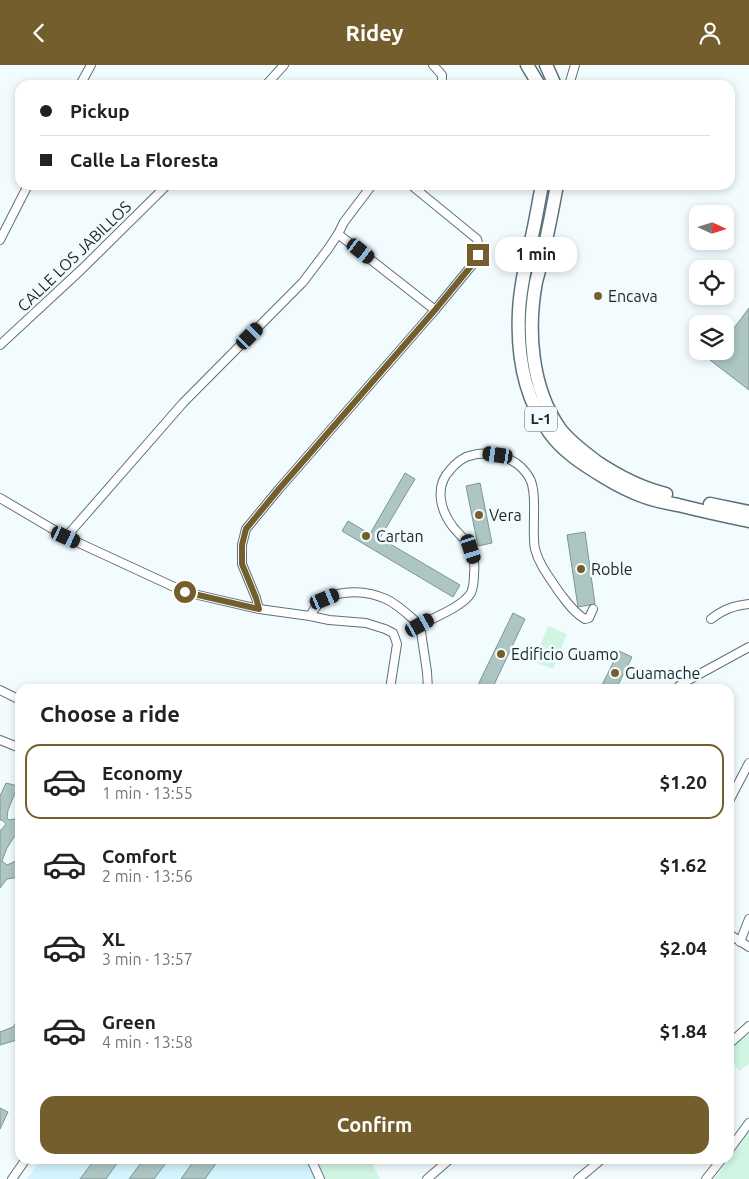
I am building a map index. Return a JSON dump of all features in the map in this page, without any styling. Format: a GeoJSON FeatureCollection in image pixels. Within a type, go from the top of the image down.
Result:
{"type":"FeatureCollection","features":[{"type":"Feature","properties":{"kind":"main road"},"geometry":{"type":"LineString","coordinates":[[527,65],[536,80]]}},
{"type":"Feature","properties":{"kind":"main road"},"geometry":{"type":"LineString","coordinates":[[546,65],[553,80]]}},
{"type":"Feature","properties":{"kind":"main road","name":"L-1"},"geometry":{"type":"LineString","coordinates":[[541,190],[522,277],[518,340],[520,357],[533,405],[549,432],[562,447],[577,459],[620,486],[637,494],[646,498],[749,521]]}},
{"type":"Feature","properties":{"kind":"main road","name":"L-1"},"geometry":{"type":"LineString","coordinates":[[556,190],[536,283],[532,344],[539,381],[546,405],[552,416],[560,429],[586,454],[627,480],[652,490],[749,512]]}},
{"type":"Feature","properties":{"kind":"street"},"geometry":{"type":"LineString","coordinates":[[83,80],[91,65]]}},
{"type":"Feature","properties":{"kind":"street"},"geometry":{"type":"LineString","coordinates":[[270,80],[284,65]]}},
{"type":"Feature","properties":{"kind":"street"},"geometry":{"type":"LineString","coordinates":[[433,65],[442,75],[442,80]]}},
{"type":"Feature","properties":{"kind":"street"},"geometry":{"type":"LineString","coordinates":[[570,80],[574,65]]}},
{"type":"Feature","properties":{"kind":"street"},"geometry":{"type":"LineString","coordinates":[[0,240],[25,190]]}},
{"type":"Feature","properties":{"kind":"street","name":"CALLE LOS JABILLOS"},"geometry":{"type":"LineString","coordinates":[[1,342],[82,269],[162,190]]}},
{"type":"Feature","properties":{"kind":"street"},"geometry":{"type":"LineString","coordinates":[[66,537],[183,403],[303,282],[368,190]]}},
{"type":"Feature","properties":{"kind":"street"},"geometry":{"type":"LineString","coordinates":[[259,609],[242,564],[242,545],[246,529],[435,310],[478,255],[477,239],[417,190]]}},
{"type":"Feature","properties":{"kind":"street"},"geometry":{"type":"LineString","coordinates":[[338,234],[435,310]]}},
{"type":"Feature","properties":{"kind":"street"},"geometry":{"type":"LineString","coordinates":[[420,625],[454,609],[471,592],[474,577],[474,561],[471,549],[452,527],[442,504],[440,492],[442,482],[448,471],[456,463],[465,458],[486,453],[510,459],[526,472],[534,493],[535,548],[540,562],[546,574],[579,616],[585,619],[589,618],[593,609]]}},
{"type":"Feature","properties":{"kind":"street"},"geometry":{"type":"LineString","coordinates":[[0,498],[66,537],[185,592],[259,609],[328,620],[366,623],[385,629],[392,633],[397,644],[391,684]]}},
{"type":"Feature","properties":{"kind":"street"},"geometry":{"type":"LineString","coordinates":[[310,616],[318,604],[325,599],[346,592],[386,599],[420,625],[428,684]]}},
{"type":"Feature","properties":{"kind":"street"},"geometry":{"type":"LineString","coordinates":[[711,619],[722,610],[749,604]]}},
{"type":"Feature","properties":{"kind":"street"},"geometry":{"type":"LineString","coordinates":[[681,684],[749,647]]}},
{"type":"Feature","properties":{"kind":"street"},"geometry":{"type":"LineString","coordinates":[[0,690],[15,698]]}},
{"type":"Feature","properties":{"kind":"street"},"geometry":{"type":"LineString","coordinates":[[0,740],[15,746]]}},
{"type":"Feature","properties":{"kind":"street"},"geometry":{"type":"LineString","coordinates":[[734,792],[749,763]]}},
{"type":"Feature","properties":{"kind":"street"},"geometry":{"type":"LineString","coordinates":[[740,941],[749,919]]}},
{"type":"Feature","properties":{"kind":"street"},"geometry":{"type":"LineString","coordinates":[[734,937],[749,947]]}},
{"type":"Feature","properties":{"kind":"street"},"geometry":{"type":"LineString","coordinates":[[734,1039],[749,1025]]}},
{"type":"Feature","properties":{"kind":"street"},"geometry":{"type":"LineString","coordinates":[[734,1143],[749,1123]]}},
{"type":"Feature","properties":{"kind":"street"},"geometry":{"type":"LineString","coordinates":[[12,1179],[22,1164]]}},
{"type":"Feature","properties":{"kind":"street"},"geometry":{"type":"LineString","coordinates":[[313,1164],[320,1179]]}},
{"type":"Feature","properties":{"kind":"street"},"geometry":{"type":"LineString","coordinates":[[427,1179],[444,1164]]}},
{"type":"Feature","properties":{"kind":"street"},"geometry":{"type":"LineString","coordinates":[[578,1179],[596,1164]]}},
{"type":"Feature","properties":{"kind":"street"},"geometry":{"type":"LineString","coordinates":[[706,1179],[718,1164]]}},
{"type":"Feature","properties":{"kind":"shaded area"},"geometry":{"type":"Polygon","coordinates":[[[38,1164],[309,1164],[316,1179],[27,1179],[38,1164]]]}},
{"type":"Feature","properties":{"kind":"green space"},"geometry":{"type":"Polygon","coordinates":[[[548,626],[567,634],[553,669],[534,662],[548,626]]]}},
{"type":"Feature","properties":{"kind":"green space"},"geometry":{"type":"Polygon","coordinates":[[[749,1034],[749,1064],[739,1071],[734,1064],[734,1045],[749,1034]]]}},
{"type":"Feature","properties":{"kind":"green space"},"geometry":{"type":"Polygon","coordinates":[[[749,1132],[749,1179],[714,1179],[725,1164],[734,1164],[734,1152],[749,1132]]]}},
{"type":"Feature","properties":{"kind":"green space"},"geometry":{"type":"Polygon","coordinates":[[[317,1164],[372,1164],[380,1179],[323,1179],[317,1164]]]}},
{"type":"Feature","properties":{"kind":"building"},"geometry":{"type":"Polygon","coordinates":[[[749,308],[749,390],[710,360],[734,360],[734,328],[749,308]]]}},
{"type":"Feature","properties":{"kind":"building","name":"Cartan"},"geometry":{"type":"Polygon","coordinates":[[[405,473],[415,479],[380,538],[460,585],[453,597],[342,531],[348,521],[370,534],[405,473]]]}},
{"type":"Feature","properties":{"kind":"building","name":"Vera"},"geometry":{"type":"Polygon","coordinates":[[[480,483],[492,543],[478,546],[466,486],[480,483]]]}},
{"type":"Feature","properties":{"kind":"building","name":"Roble"},"geometry":{"type":"Polygon","coordinates":[[[585,532],[595,604],[578,607],[567,535],[585,532]]]}},
{"type":"Feature","properties":{"kind":"building","name":"Edificio Guamo"},"geometry":{"type":"Polygon","coordinates":[[[513,613],[525,619],[494,684],[478,684],[513,613]]]}},
{"type":"Feature","properties":{"kind":"building","name":"Guamache"},"geometry":{"type":"Polygon","coordinates":[[[619,651],[632,657],[618,684],[602,684],[619,651]]]}},
{"type":"Feature","properties":{"kind":"building"},"geometry":{"type":"Polygon","coordinates":[[[6,783],[15,785],[15,793],[8,810],[7,818],[9,820],[15,819],[15,836],[7,848],[2,861],[7,865],[15,861],[15,878],[7,879],[0,888],[0,831],[6,824],[0,820],[0,796],[6,783]]]}},
{"type":"Feature","properties":{"kind":"building"},"geometry":{"type":"Polygon","coordinates":[[[15,1024],[15,1040],[0,1045],[0,1032],[13,1027],[15,1024]]]}},
{"type":"Feature","properties":{"kind":"building"},"geometry":{"type":"Polygon","coordinates":[[[0,1108],[8,1112],[0,1129],[0,1108]]]}},
{"type":"Feature","properties":{"kind":"building"},"geometry":{"type":"Polygon","coordinates":[[[91,1164],[116,1164],[106,1179],[80,1179],[91,1164]]]}},
{"type":"Feature","properties":{"kind":"building"},"geometry":{"type":"Polygon","coordinates":[[[140,1164],[165,1164],[154,1179],[129,1179],[140,1164]]]}},
{"type":"Feature","properties":{"kind":"building"},"geometry":{"type":"Polygon","coordinates":[[[192,1164],[216,1164],[205,1179],[181,1179],[192,1164]]]}},
{"type":"Feature","properties":{"kind":"place","name":"Encava"},"geometry":{"type":"Point","coordinates":[598,296]}},
{"type":"Feature","properties":{"kind":"place","name":"Vera"},"geometry":{"type":"Point","coordinates":[479,515]}},
{"type":"Feature","properties":{"kind":"place","name":"Cartan"},"geometry":{"type":"Point","coordinates":[366,536]}},
{"type":"Feature","properties":{"kind":"place","name":"Roble"},"geometry":{"type":"Point","coordinates":[581,569]}},
{"type":"Feature","properties":{"kind":"place","name":"Edificio Guamo"},"geometry":{"type":"Point","coordinates":[501,654]}},
{"type":"Feature","properties":{"kind":"place","name":"Guamache"},"geometry":{"type":"Point","coordinates":[615,673]}},
{"type":"Feature","properties":{"kind":"route"},"geometry":{"type":"LineString","coordinates":[[185,592],[259,609],[242,564],[242,545],[246,529],[435,310],[478,255]]}}]}
